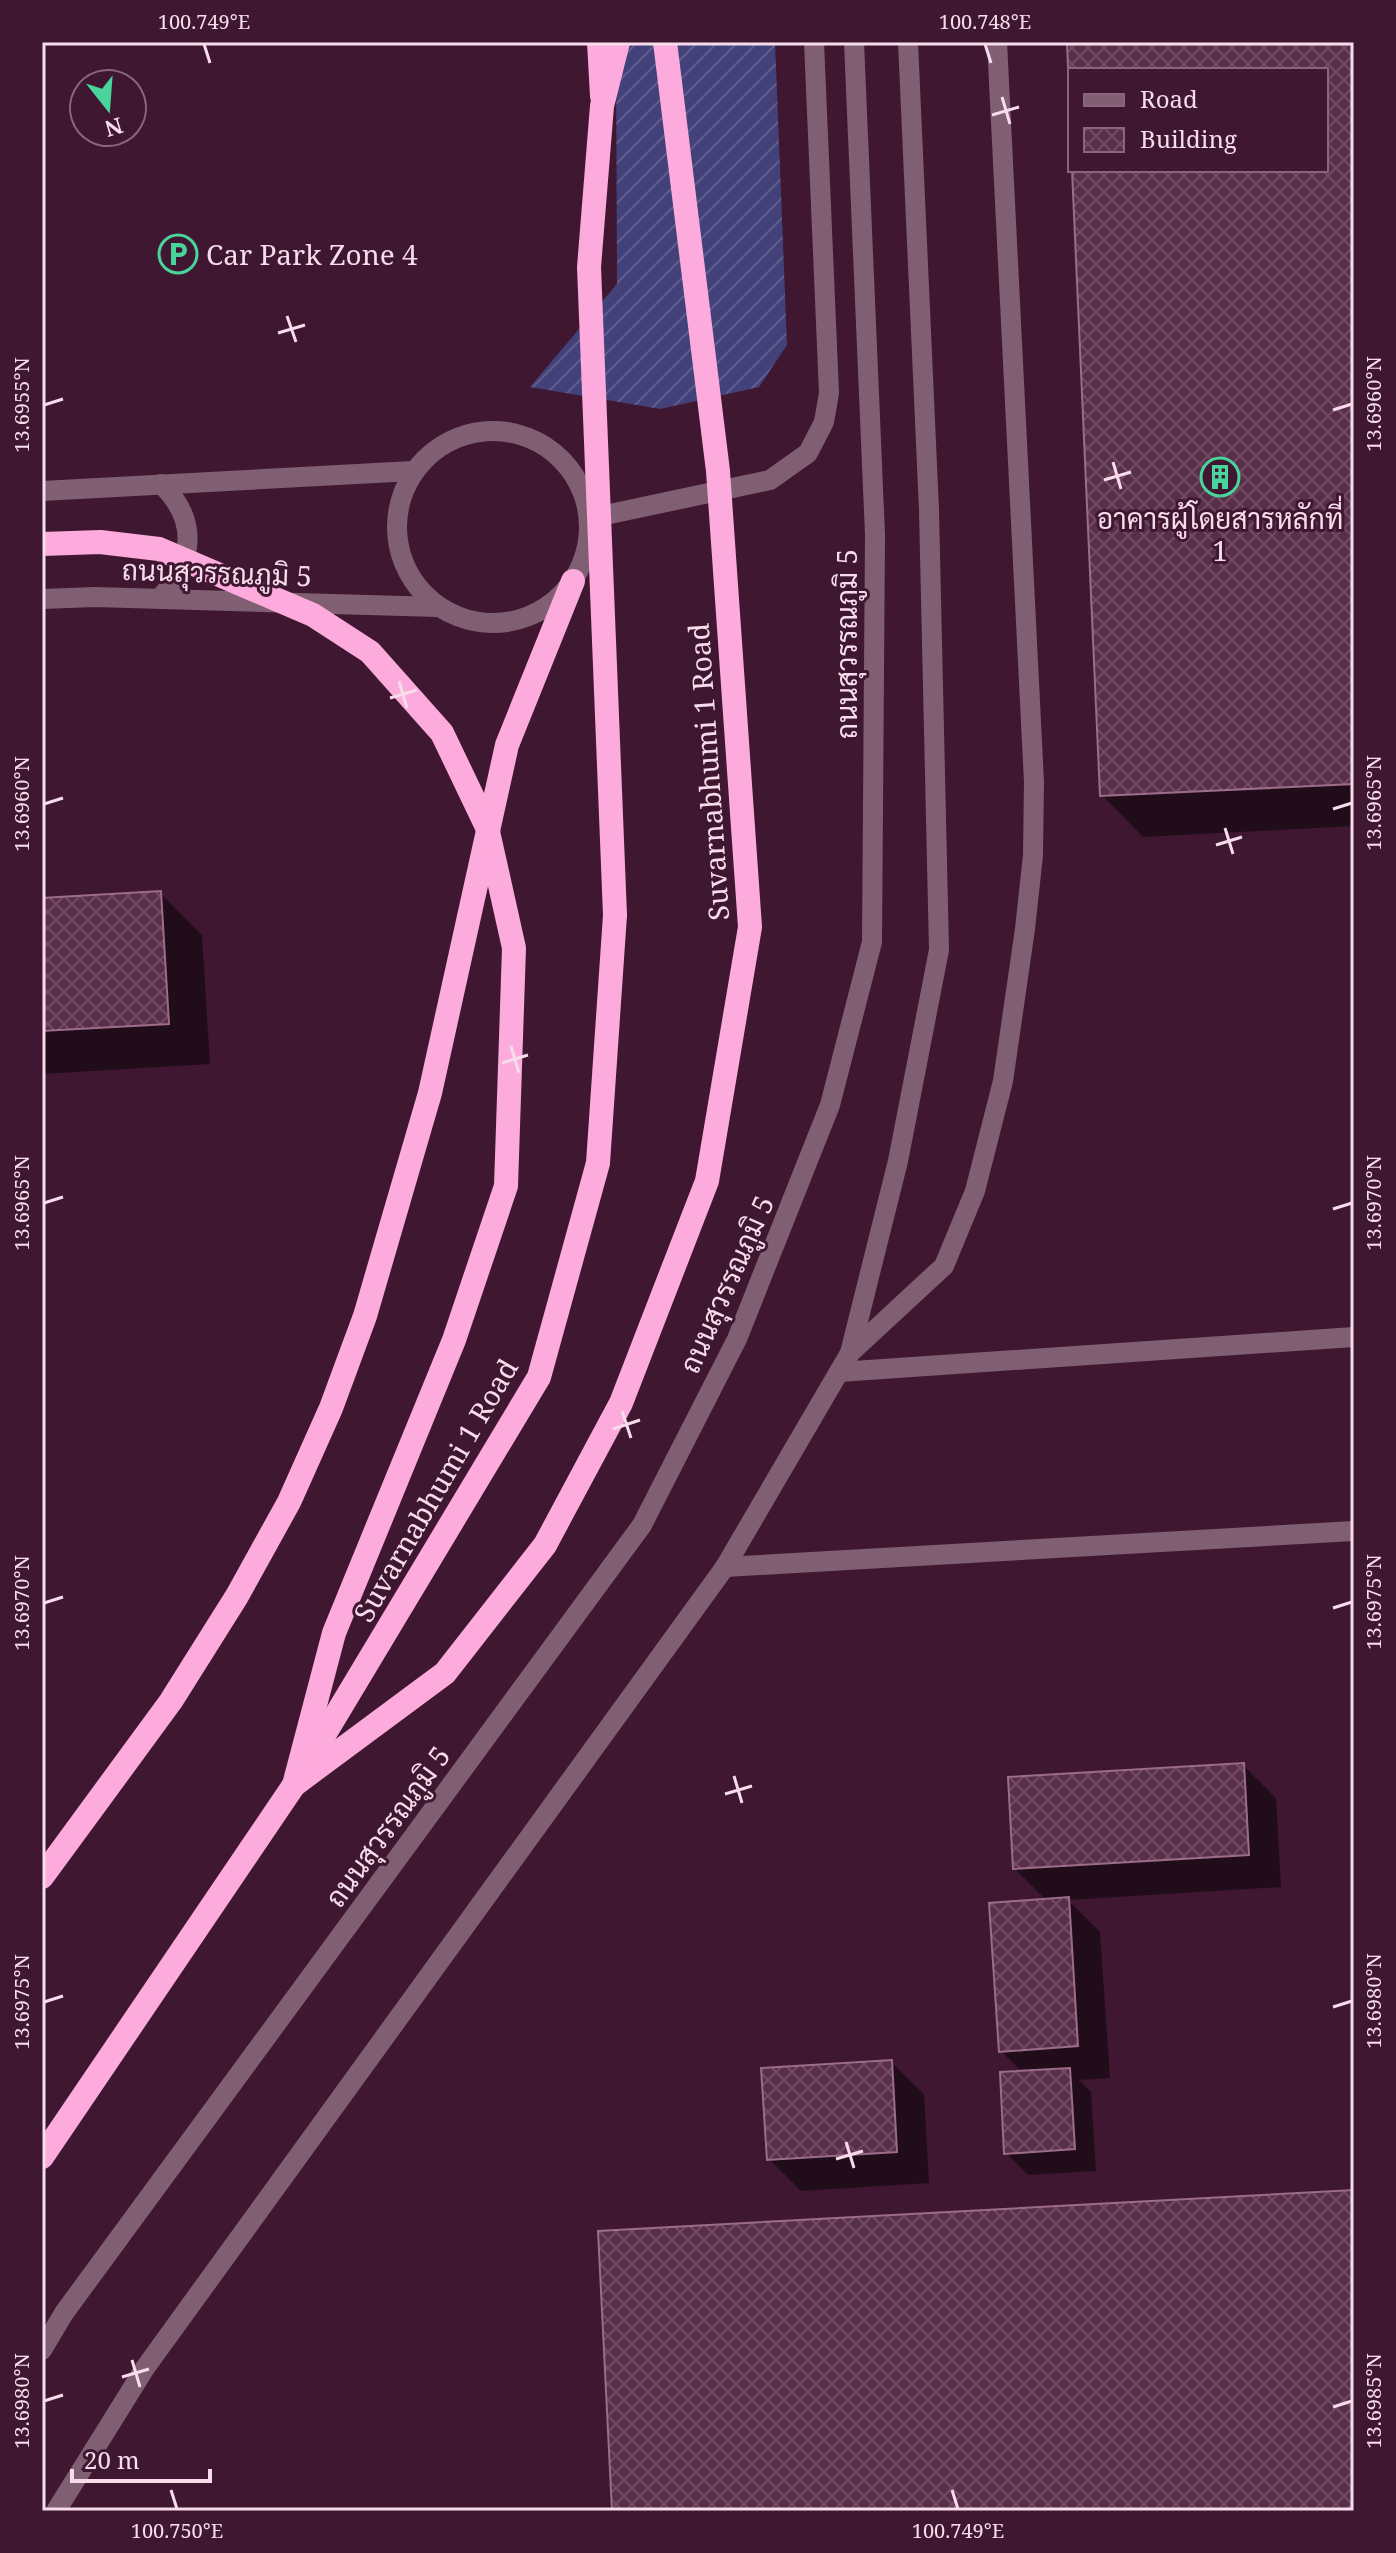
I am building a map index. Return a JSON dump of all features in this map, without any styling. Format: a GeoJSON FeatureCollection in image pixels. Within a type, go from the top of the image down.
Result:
{"type":"FeatureCollection","features":[{"type":"Feature","properties":{"kind":"highway","name":"Suvarnabhumi 1 Road"},"geometry":{"type":"LineString","coordinates":[[42,2157],[294,1785],[539,1377],[598,1163],[615,915],[589,267],[602,106],[599,42]]}},
{"type":"Feature","properties":{"kind":"highway","name":"Suvarnabhumi 1 Road"},"geometry":{"type":"LineString","coordinates":[[602,106],[618,42]]}},
{"type":"Feature","properties":{"kind":"highway","name":"Suvarnabhumi 1 Road"},"geometry":{"type":"LineString","coordinates":[[294,1785],[445,1673],[545,1545],[621,1403],[707,1181],[750,927],[718,471],[665,42]]}},
{"type":"Feature","properties":{"kind":"highway","name":"Suvarnabhumi 1 Road"},"geometry":{"type":"LineString","coordinates":[[42,544],[100,542],[159,549],[313,615],[370,652],[442,733],[487,827],[514,948],[506,1186],[454,1340],[334,1633],[294,1785]]}},
{"type":"Feature","properties":{"kind":"highway"},"geometry":{"type":"LineString","coordinates":[[42,1877],[171,1701],[237,1596],[289,1502],[331,1408],[365,1316],[402,1199],[430,1093],[507,745],[517,712],[573,581]]}},
{"type":"Feature","properties":{"kind":"street"},"geometry":{"type":"LineString","coordinates":[[591,518],[770,480],[808,453],[824,422],[829,393],[814,42]]}},
{"type":"Feature","properties":{"kind":"street","name":"ถนนสุวรรณภูมิ 5"},"geometry":{"type":"LineString","coordinates":[[42,2350],[64,2313],[642,1525],[737,1339],[830,1105],[872,942],[875,535],[854,42]]}},
{"type":"Feature","properties":{"kind":"street"},"geometry":{"type":"LineString","coordinates":[[56,2511],[145,2368],[725,1567],[850,1353],[898,1161],[939,950],[929,510],[908,42]]}},
{"type":"Feature","properties":{"kind":"street"},"geometry":{"type":"LineString","coordinates":[[850,1353],[944,1266],[975,1191],[1003,1081],[1025,929],[1033,855],[1034,782],[997,42]]}},
{"type":"Feature","properties":{"kind":"street","name":"ถนนสุวรรณภูมิ 5"},"geometry":{"type":"LineString","coordinates":[[502,430],[534,438],[562,458],[582,486],[591,518],[588,552],[573,581],[553,604],[526,618],[496,624],[466,620],[438,607],[416,586],[402,559],[397,529],[400,499],[413,471],[437,447],[468,433],[502,430]]}},
{"type":"Feature","properties":{"kind":"street"},"geometry":{"type":"LineString","coordinates":[[42,491],[413,471]]}},
{"type":"Feature","properties":{"kind":"street"},"geometry":{"type":"LineString","coordinates":[[160,598],[185,564],[188,541],[180,507],[161,484]]}},
{"type":"Feature","properties":{"kind":"street","name":"ถนนสุวรรณภูมิ 5"},"geometry":{"type":"LineString","coordinates":[[42,599],[160,598],[438,607]]}},
{"type":"Feature","properties":{"kind":"street"},"geometry":{"type":"LineString","coordinates":[[839,1372],[1354,1337]]}},
{"type":"Feature","properties":{"kind":"street"},"geometry":{"type":"LineString","coordinates":[[725,1567],[1354,1531]]}},
{"type":"Feature","properties":{"kind":"shaded area"},"geometry":{"type":"Polygon","coordinates":[[[616,42],[775,42],[787,345],[759,387],[660,409],[530,387],[617,284],[616,42]]]}},
{"type":"Feature","properties":{"kind":"building","name":"อาคารผู้โดยสารหลักที่ 1"},"geometry":{"type":"Polygon","coordinates":[[[1067,42],[1354,42],[1354,784],[1100,796],[1072,172],[1328,172],[1328,68],[1068,68],[1067,42]]]}},
{"type":"Feature","properties":{"kind":"building"},"geometry":{"type":"Polygon","coordinates":[[[161,891],[169,1024],[42,1031],[42,898],[161,891]]]}},
{"type":"Feature","properties":{"kind":"building"},"geometry":{"type":"Polygon","coordinates":[[[1244,1763],[1249,1855],[1013,1869],[1008,1777],[1244,1763]]]}},
{"type":"Feature","properties":{"kind":"building"},"geometry":{"type":"Polygon","coordinates":[[[1069,1897],[1078,2046],[999,2052],[989,1903],[1069,1897]]]}},
{"type":"Feature","properties":{"kind":"building"},"geometry":{"type":"Polygon","coordinates":[[[892,2060],[897,2152],[767,2160],[761,2068],[892,2060]]]}},
{"type":"Feature","properties":{"kind":"building"},"geometry":{"type":"Polygon","coordinates":[[[1070,2068],[1075,2149],[1004,2154],[1000,2072],[1070,2068]]]}},
{"type":"Feature","properties":{"kind":"building"},"geometry":{"type":"Polygon","coordinates":[[[1354,2190],[1354,2511],[612,2511],[598,2231],[1354,2190]]]}},
{"type":"Feature","properties":{"kind":"place","name":"Car Park Zone 4"},"geometry":{"type":"Point","coordinates":[178,254]}},
{"type":"Feature","properties":{"kind":"place","name":"อาคารผู้โดยสารหลักที่ 1"},"geometry":{"type":"Point","coordinates":[1220,477]}}]}
